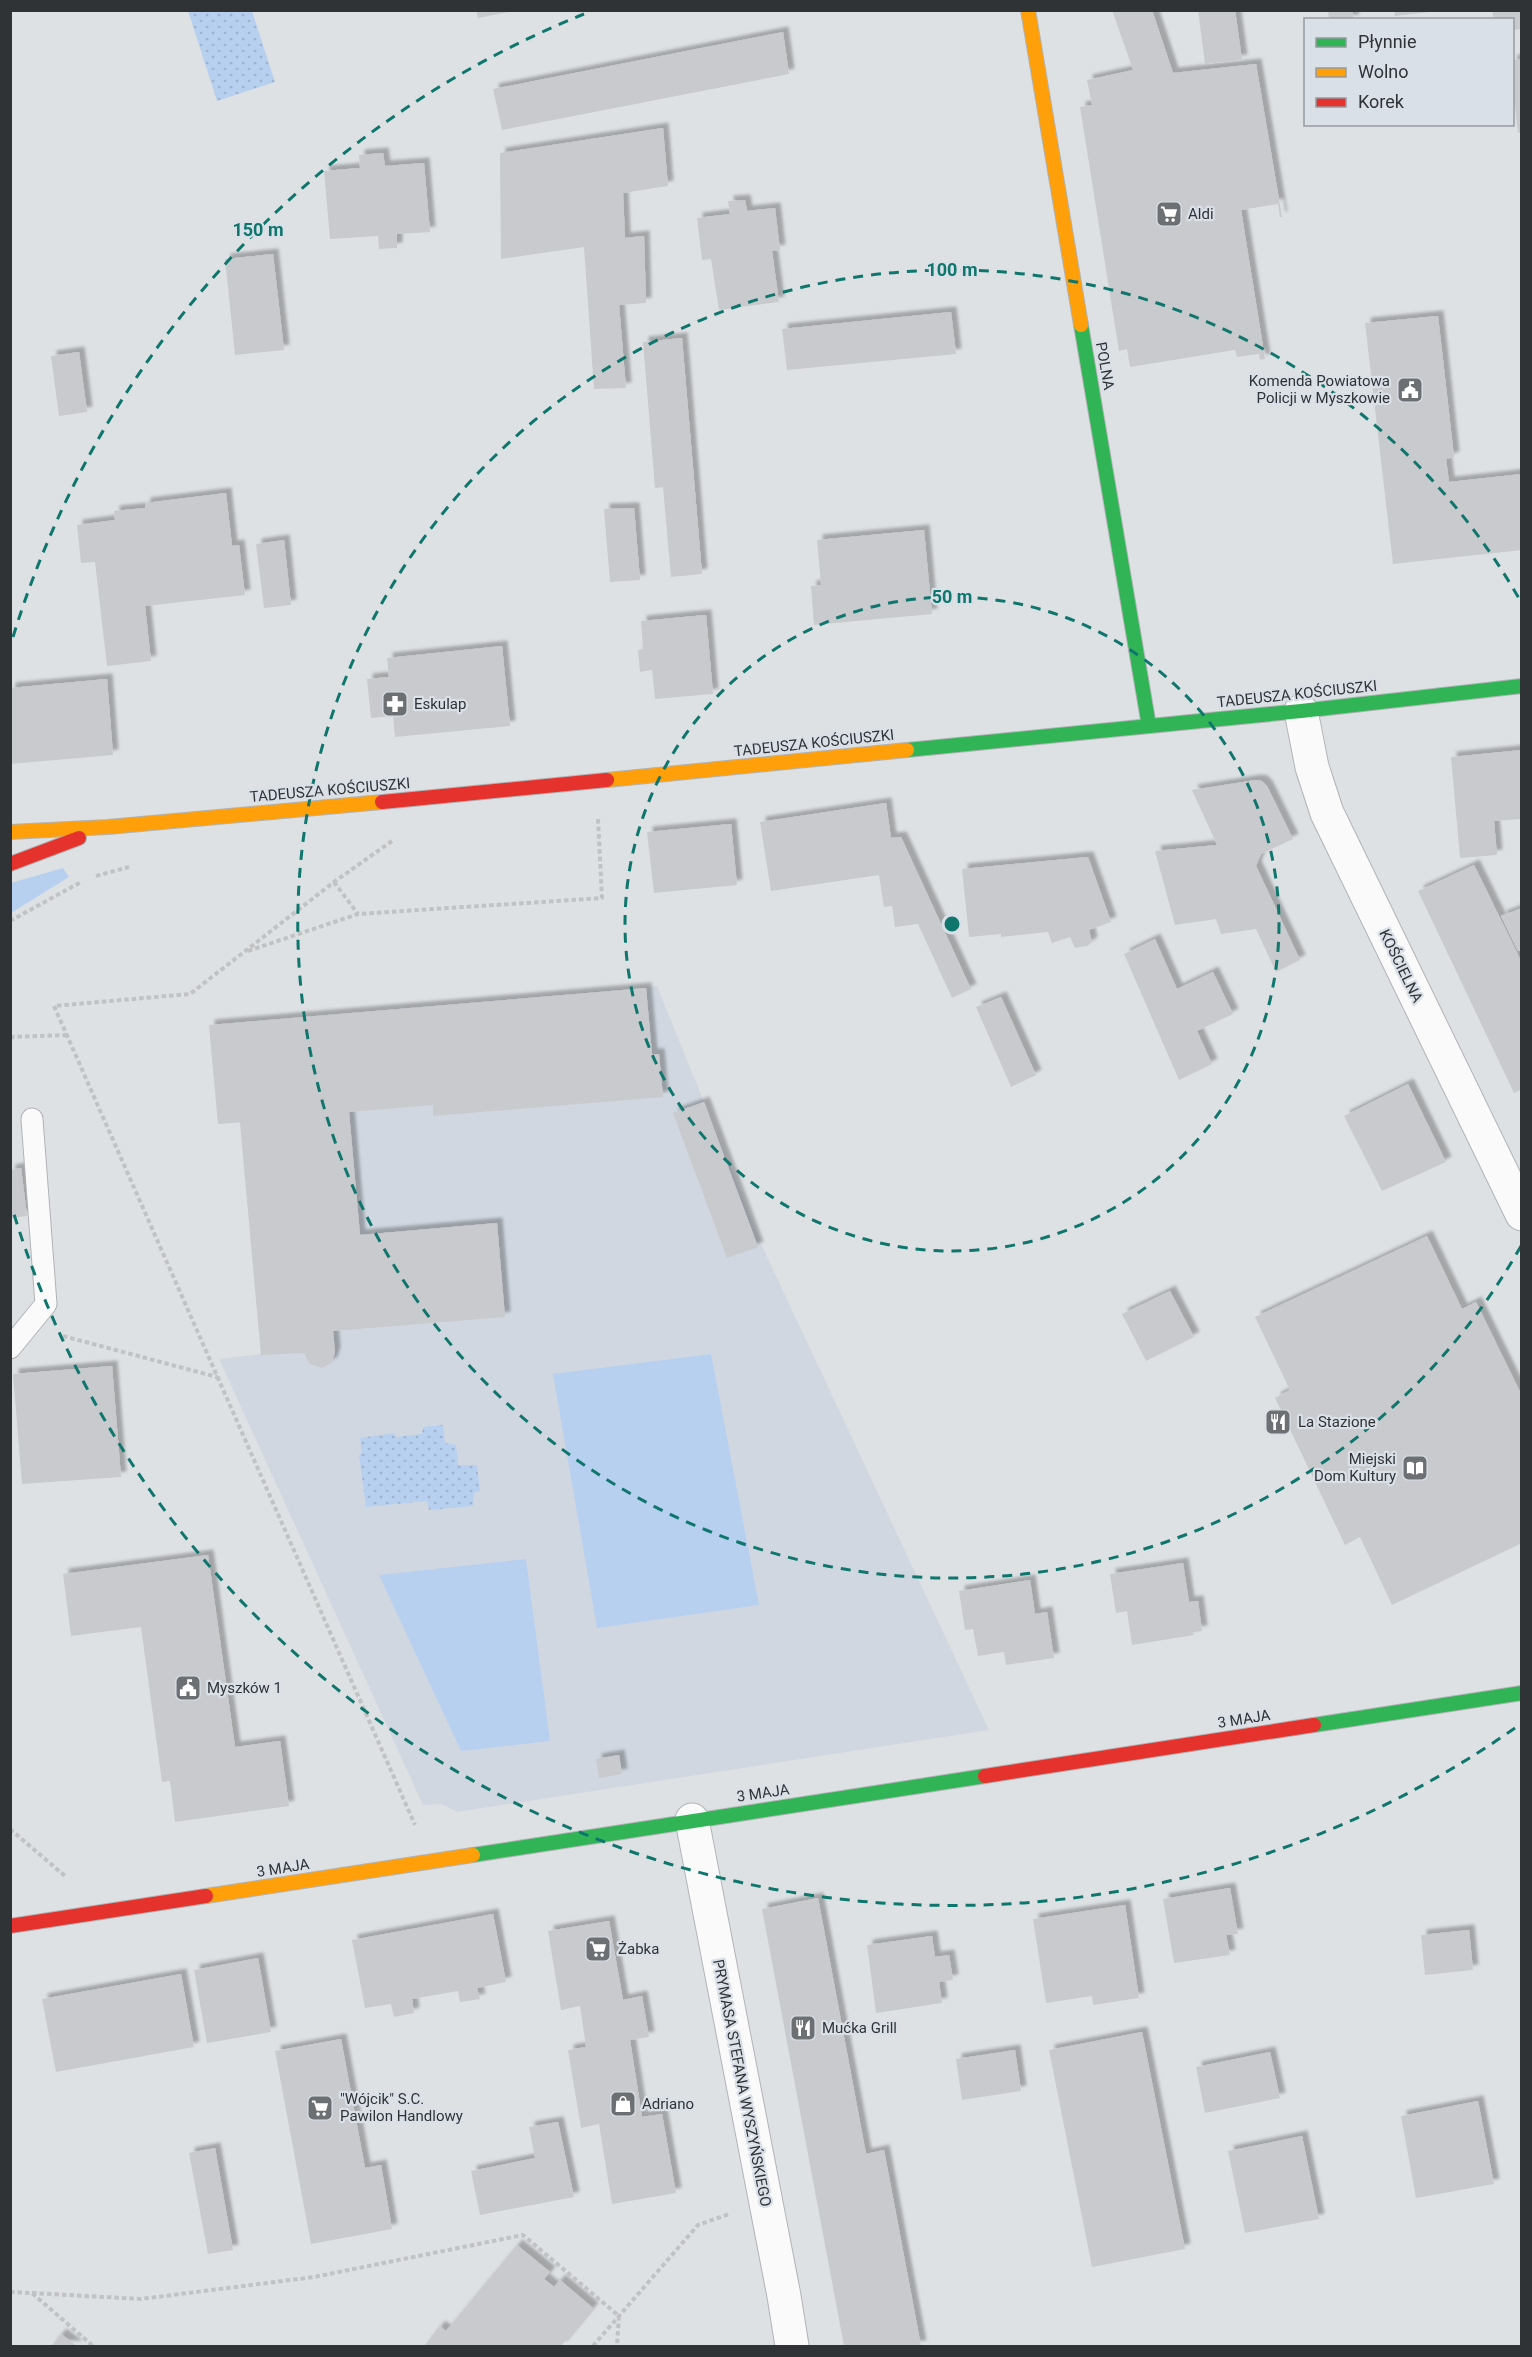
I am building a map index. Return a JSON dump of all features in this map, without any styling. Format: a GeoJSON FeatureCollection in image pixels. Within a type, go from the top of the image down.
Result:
{"type":"FeatureCollection","features":[{"type":"Feature","properties":{"kind":"street","name":"POLNA"},"geometry":{"type":"LineString","coordinates":[[1028,10],[1149,726]]}},
{"type":"Feature","properties":{"kind":"street","name":"TADEUSZA KOŚCIUSZKI"},"geometry":{"type":"LineString","coordinates":[[10,832],[108,827],[596,782],[1301,711],[1521,686]]}},
{"type":"Feature","properties":{"kind":"street","name":"KOŚCIELNA"},"geometry":{"type":"LineString","coordinates":[[1301,711],[1312,767],[1327,813],[1521,1214]]}},
{"type":"Feature","properties":{"kind":"street","name":"TADEUSZA KOŚCIUSZKI"},"geometry":{"type":"LineString","coordinates":[[10,864],[108,827]]}},
{"type":"Feature","properties":{"kind":"street","name":"3 MAJA"},"geometry":{"type":"LineString","coordinates":[[10,1926],[1521,1693]]}},
{"type":"Feature","properties":{"kind":"street","name":"PRYMASA STEFANA WYSZYŃSKIEGO"},"geometry":{"type":"LineString","coordinates":[[692,1820],[792,2346]]}},
{"type":"Feature","properties":{"kind":"lane"},"geometry":{"type":"LineString","coordinates":[[10,1348],[46,1304],[32,1119]]}},
{"type":"Feature","properties":{"kind":"path"},"geometry":{"type":"LineString","coordinates":[[244,952],[358,914],[602,898],[596,782]]}},
{"type":"Feature","properties":{"kind":"path"},"geometry":{"type":"LineString","coordinates":[[393,841],[334,882],[190,994],[54,1006],[432,1861]]}},
{"type":"Feature","properties":{"kind":"path"},"geometry":{"type":"LineString","coordinates":[[334,882],[358,914]]}},
{"type":"Feature","properties":{"kind":"path"},"geometry":{"type":"LineString","coordinates":[[10,1037],[67,1035]]}},
{"type":"Feature","properties":{"kind":"path"},"geometry":{"type":"LineString","coordinates":[[28,1326],[217,1377]]}},
{"type":"Feature","properties":{"kind":"path"},"geometry":{"type":"LineString","coordinates":[[10,1829],[74,1884],[88,1915]]}},
{"type":"Feature","properties":{"kind":"path"},"geometry":{"type":"LineString","coordinates":[[593,2346],[698,2225],[765,2202]]}},
{"type":"Feature","properties":{"kind":"path"},"geometry":{"type":"LineString","coordinates":[[10,2292],[152,2298],[314,2277],[523,2235],[619,2316]]}},
{"type":"Feature","properties":{"kind":"path"},"geometry":{"type":"LineString","coordinates":[[32,2293],[93,2346]]}},
{"type":"Feature","properties":{"kind":"path"},"geometry":{"type":"LineString","coordinates":[[617,2346],[619,2316]]}},
{"type":"Feature","properties":{"kind":"shaded area"},"geometry":{"type":"Polygon","coordinates":[[[188,11],[252,11],[275,82],[217,101],[188,11]]]}},
{"type":"Feature","properties":{"kind":"shaded area"},"geometry":{"type":"Polygon","coordinates":[[[63,868],[69,877],[11,913],[11,883],[63,868]]]}},
{"type":"Feature","properties":{"kind":"shaded area"},"geometry":{"type":"Polygon","coordinates":[[[657,986],[763,1248],[989,1730],[457,1812],[441,1804],[423,1805],[219,1359],[261,1354],[240,1123],[218,1124],[209,1025],[657,986]]]}},
{"type":"Feature","properties":{"kind":"shaded area"},"geometry":{"type":"Polygon","coordinates":[[[711,1354],[759,1605],[597,1628],[553,1374],[711,1354]]]}},
{"type":"Feature","properties":{"kind":"shaded area"},"geometry":{"type":"Polygon","coordinates":[[[443,1425],[445,1443],[456,1445],[458,1465],[477,1465],[480,1491],[474,1493],[473,1506],[429,1510],[427,1501],[366,1507],[359,1455],[362,1453],[360,1438],[394,1433],[396,1437],[422,1434],[423,1427],[443,1425]]]}},
{"type":"Feature","properties":{"kind":"shaded area"},"geometry":{"type":"Polygon","coordinates":[[[526,1559],[550,1741],[461,1751],[379,1575],[526,1559]]]}},
{"type":"Feature","properties":{"kind":"building"},"geometry":{"type":"Polygon","coordinates":[[[476,10],[509,10],[509,12],[478,18],[476,10]]]}},
{"type":"Feature","properties":{"kind":"building","name":"Aldi"},"geometry":{"type":"Polygon","coordinates":[[[1112,10],[1152,10],[1173,73],[1256,64],[1282,217],[1280,217],[1278,204],[1241,210],[1265,359],[1260,360],[1259,354],[1237,357],[1235,350],[1130,367],[1127,349],[1119,351],[1080,107],[1092,105],[1087,80],[1133,70],[1112,10]]]}},
{"type":"Feature","properties":{"kind":"building"},"geometry":{"type":"Polygon","coordinates":[[[1198,10],[1235,10],[1242,60],[1205,64],[1198,10]]]}},
{"type":"Feature","properties":{"kind":"building"},"geometry":{"type":"Polygon","coordinates":[[[1328,10],[1352,10],[1354,18],[1329,18],[1328,10]]]}},
{"type":"Feature","properties":{"kind":"building"},"geometry":{"type":"Polygon","coordinates":[[[1394,10],[1430,10],[1430,12],[1395,16],[1394,10]]]}},
{"type":"Feature","properties":{"kind":"building"},"geometry":{"type":"Polygon","coordinates":[[[1492,10],[1522,10],[1522,29],[1514,30],[1514,18],[1494,18],[1492,10]]]}},
{"type":"Feature","properties":{"kind":"building"},"geometry":{"type":"Polygon","coordinates":[[[783,32],[789,74],[502,130],[493,89],[783,32]]]}},
{"type":"Feature","properties":{"kind":"building"},"geometry":{"type":"Polygon","coordinates":[[[1522,59],[1522,132],[1518,133],[1514,105],[1514,60],[1522,59]]]}},
{"type":"Feature","properties":{"kind":"building"},"geometry":{"type":"Polygon","coordinates":[[[663,128],[668,186],[623,193],[625,238],[644,236],[646,303],[619,305],[626,388],[594,389],[584,247],[501,259],[500,153],[663,128]]]}},
{"type":"Feature","properties":{"kind":"building"},"geometry":{"type":"Polygon","coordinates":[[[383,153],[385,166],[424,163],[430,232],[397,234],[397,248],[379,249],[378,236],[330,239],[324,171],[360,168],[359,155],[383,153]]]}},
{"type":"Feature","properties":{"kind":"building"},"geometry":{"type":"Polygon","coordinates":[[[745,200],[747,211],[775,208],[780,250],[772,251],[779,302],[719,310],[711,259],[702,260],[697,218],[730,214],[728,201],[745,200]]]}},
{"type":"Feature","properties":{"kind":"building"},"geometry":{"type":"Polygon","coordinates":[[[273,254],[284,350],[235,355],[225,259],[273,254]]]}},
{"type":"Feature","properties":{"kind":"building"},"geometry":{"type":"Polygon","coordinates":[[[951,312],[956,354],[787,370],[782,329],[951,312]]]}},
{"type":"Feature","properties":{"kind":"building","name":"Komenda Powiatowa Policji w Myszkowie"},"geometry":{"type":"Polygon","coordinates":[[[1438,316],[1454,457],[1446,459],[1449,482],[1522,474],[1522,550],[1393,564],[1365,323],[1438,316]]]}},
{"type":"Feature","properties":{"kind":"building"},"geometry":{"type":"Polygon","coordinates":[[[682,338],[702,574],[671,577],[663,487],[655,488],[643,342],[682,338]]]}},
{"type":"Feature","properties":{"kind":"building"},"geometry":{"type":"Polygon","coordinates":[[[79,352],[87,412],[59,416],[51,356],[79,352]]]}},
{"type":"Feature","properties":{"kind":"building"},"geometry":{"type":"Polygon","coordinates":[[[226,493],[232,546],[239,545],[245,595],[145,606],[151,661],[107,666],[95,562],[81,563],[77,525],[115,520],[114,511],[145,508],[145,503],[226,493]]]}},
{"type":"Feature","properties":{"kind":"building"},"geometry":{"type":"Polygon","coordinates":[[[634,508],[640,580],[610,582],[604,509],[634,508]]]}},
{"type":"Feature","properties":{"kind":"building"},"geometry":{"type":"Polygon","coordinates":[[[924,530],[932,614],[814,625],[811,586],[821,585],[817,540],[924,530]]]}},
{"type":"Feature","properties":{"kind":"building"},"geometry":{"type":"Polygon","coordinates":[[[284,540],[291,605],[264,608],[256,544],[284,540]]]}},
{"type":"Feature","properties":{"kind":"building"},"geometry":{"type":"Polygon","coordinates":[[[706,615],[713,694],[655,699],[652,670],[640,672],[638,650],[643,649],[641,621],[706,615]]]}},
{"type":"Feature","properties":{"kind":"building"},"geometry":{"type":"Polygon","coordinates":[[[502,646],[510,726],[395,737],[393,716],[371,718],[367,679],[389,677],[387,658],[502,646]]]}},
{"type":"Feature","properties":{"kind":"building"},"geometry":{"type":"Polygon","coordinates":[[[107,679],[113,755],[10,764],[10,688],[107,679]]]}},
{"type":"Feature","properties":{"kind":"building"},"geometry":{"type":"Polygon","coordinates":[[[1522,750],[1522,819],[1494,821],[1497,855],[1460,858],[1451,757],[1522,750]]]}},
{"type":"Feature","properties":{"kind":"building"},"geometry":{"type":"Polygon","coordinates":[[[1262,781],[1267,786],[1293,839],[1261,854],[1256,866],[1300,960],[1276,972],[1256,929],[1221,934],[1216,919],[1175,925],[1155,851],[1217,845],[1192,790],[1262,781]]]}},
{"type":"Feature","properties":{"kind":"building"},"geometry":{"type":"Polygon","coordinates":[[[886,803],[891,838],[901,837],[971,989],[952,998],[918,924],[895,927],[892,906],[884,907],[879,875],[771,891],[760,822],[886,803]]]}},
{"type":"Feature","properties":{"kind":"building"},"geometry":{"type":"Polygon","coordinates":[[[731,824],[737,885],[654,893],[647,832],[731,824]]]}},
{"type":"Feature","properties":{"kind":"building"},"geometry":{"type":"Polygon","coordinates":[[[1088,857],[1111,922],[1089,930],[1092,942],[1087,946],[1075,948],[1070,937],[1052,943],[1048,932],[1001,937],[1001,934],[969,937],[962,869],[1088,857]]]}},
{"type":"Feature","properties":{"kind":"building"},"geometry":{"type":"Polygon","coordinates":[[[1474,865],[1522,963],[1522,1089],[1514,1093],[1418,891],[1474,865]]]}},
{"type":"Feature","properties":{"kind":"building"},"geometry":{"type":"Polygon","coordinates":[[[1522,908],[1522,950],[1518,951],[1501,916],[1522,908]]]}},
{"type":"Feature","properties":{"kind":"building"},"geometry":{"type":"Polygon","coordinates":[[[1155,939],[1177,989],[1213,972],[1233,1014],[1197,1031],[1212,1064],[1179,1080],[1124,954],[1155,939]]]}},
{"type":"Feature","properties":{"kind":"building"},"geometry":{"type":"Polygon","coordinates":[[[646,988],[652,1054],[659,1054],[663,1097],[433,1116],[433,1105],[349,1112],[360,1235],[497,1223],[505,1317],[333,1331],[335,1352],[332,1362],[322,1368],[310,1364],[304,1353],[261,1355],[240,1122],[218,1124],[209,1025],[646,988]]]}},
{"type":"Feature","properties":{"kind":"building"},"geometry":{"type":"Polygon","coordinates":[[[1001,997],[1036,1075],[1011,1087],[976,1007],[1001,997]]]}},
{"type":"Feature","properties":{"kind":"building"},"geometry":{"type":"Polygon","coordinates":[[[1408,1084],[1446,1162],[1382,1191],[1344,1116],[1408,1084]]]}},
{"type":"Feature","properties":{"kind":"building"},"geometry":{"type":"Polygon","coordinates":[[[704,1102],[758,1247],[727,1258],[673,1113],[704,1102]]]}},
{"type":"Feature","properties":{"kind":"building"},"geometry":{"type":"Polygon","coordinates":[[[21,1168],[27,1216],[10,1218],[10,1170],[21,1168]]]}},
{"type":"Feature","properties":{"kind":"building","name":"Miejski Dom Kultury"},"geometry":{"type":"Polygon","coordinates":[[[1427,1236],[1462,1309],[1476,1302],[1522,1396],[1522,1543],[1392,1605],[1360,1537],[1345,1545],[1275,1398],[1290,1390],[1255,1317],[1427,1236]]]}},
{"type":"Feature","properties":{"kind":"building"},"geometry":{"type":"Polygon","coordinates":[[[1170,1291],[1194,1337],[1146,1361],[1122,1314],[1170,1291]]]}},
{"type":"Feature","properties":{"kind":"building"},"geometry":{"type":"Polygon","coordinates":[[[112,1366],[121,1477],[22,1484],[13,1374],[112,1366]]]}},
{"type":"Feature","properties":{"kind":"building","name":"Myszków 1"},"geometry":{"type":"Polygon","coordinates":[[[208,1555],[235,1747],[280,1741],[289,1806],[175,1822],[170,1781],[162,1782],[141,1627],[71,1636],[63,1574],[208,1555]]]}},
{"type":"Feature","properties":{"kind":"building"},"geometry":{"type":"Polygon","coordinates":[[[1183,1563],[1189,1602],[1198,1601],[1202,1631],[1193,1632],[1194,1635],[1132,1645],[1127,1611],[1116,1613],[1110,1574],[1183,1563]]]}},
{"type":"Feature","properties":{"kind":"building"},"geometry":{"type":"Polygon","coordinates":[[[1030,1580],[1035,1614],[1047,1612],[1054,1658],[1006,1665],[1004,1652],[978,1656],[973,1629],[965,1630],[959,1591],[1030,1580]]]}},
{"type":"Feature","properties":{"kind":"building"},"geometry":{"type":"Polygon","coordinates":[[[619,1755],[622,1774],[599,1778],[596,1759],[619,1755]]]}},
{"type":"Feature","properties":{"kind":"building"},"geometry":{"type":"Polygon","coordinates":[[[1230,1888],[1238,1934],[1226,1935],[1230,1955],[1174,1963],[1163,1899],[1230,1888]]]}},
{"type":"Feature","properties":{"kind":"building"},"geometry":{"type":"Polygon","coordinates":[[[818,1898],[866,2154],[884,2150],[921,2346],[844,2346],[762,1909],[818,1898]]]}},
{"type":"Feature","properties":{"kind":"building"},"geometry":{"type":"Polygon","coordinates":[[[1125,1905],[1139,1998],[1093,2005],[1092,1996],[1046,2003],[1033,1919],[1125,1905]]]}},
{"type":"Feature","properties":{"kind":"building"},"geometry":{"type":"Polygon","coordinates":[[[493,1914],[506,1982],[477,1988],[480,1999],[460,2002],[458,1991],[412,1999],[414,2013],[394,2017],[391,2004],[365,2008],[352,1940],[493,1914]]]}},
{"type":"Feature","properties":{"kind":"building"},"geometry":{"type":"Polygon","coordinates":[[[609,1921],[623,2000],[642,1996],[649,2037],[630,2040],[642,2117],[662,2114],[676,2193],[612,2204],[599,2124],[581,2128],[568,2050],[586,2047],[580,2006],[561,2010],[548,1931],[609,1921]]]}},
{"type":"Feature","properties":{"kind":"building"},"geometry":{"type":"Polygon","coordinates":[[[1469,1930],[1473,1970],[1425,1975],[1421,1935],[1469,1930]]]}},
{"type":"Feature","properties":{"kind":"building"},"geometry":{"type":"Polygon","coordinates":[[[932,1936],[935,1957],[949,1955],[953,1980],[939,1982],[942,2003],[876,2013],[867,1945],[932,1936]]]}},
{"type":"Feature","properties":{"kind":"building"},"geometry":{"type":"Polygon","coordinates":[[[258,1958],[271,2032],[207,2043],[194,1970],[258,1958]]]}},
{"type":"Feature","properties":{"kind":"building"},"geometry":{"type":"Polygon","coordinates":[[[181,1974],[194,2047],[56,2072],[42,1999],[181,1974]]]}},
{"type":"Feature","properties":{"kind":"building"},"geometry":{"type":"Polygon","coordinates":[[[1142,2032],[1185,2249],[1092,2267],[1049,2050],[1142,2032]]]}},
{"type":"Feature","properties":{"kind":"building","name":"\"Wójcik\" S.C. Pawilon Handlowy"},"geometry":{"type":"Polygon","coordinates":[[[341,2039],[365,2168],[381,2165],[392,2229],[311,2244],[275,2051],[341,2039]]]}},
{"type":"Feature","properties":{"kind":"building"},"geometry":{"type":"Polygon","coordinates":[[[1015,2050],[1021,2091],[962,2100],[956,2059],[1015,2050]]]}},
{"type":"Feature","properties":{"kind":"building"},"geometry":{"type":"Polygon","coordinates":[[[1270,2052],[1280,2098],[1205,2113],[1196,2067],[1270,2052]]]}},
{"type":"Feature","properties":{"kind":"building"},"geometry":{"type":"Polygon","coordinates":[[[1478,2101],[1494,2184],[1416,2198],[1401,2116],[1478,2101]]]}},
{"type":"Feature","properties":{"kind":"building"},"geometry":{"type":"Polygon","coordinates":[[[558,2122],[574,2197],[480,2215],[471,2171],[535,2158],[529,2127],[558,2122]]]}},
{"type":"Feature","properties":{"kind":"building"},"geometry":{"type":"Polygon","coordinates":[[[1302,2136],[1319,2219],[1245,2233],[1228,2151],[1302,2136]]]}},
{"type":"Feature","properties":{"kind":"building"},"geometry":{"type":"Polygon","coordinates":[[[215,2148],[233,2250],[208,2254],[189,2153],[215,2148]]]}},
{"type":"Feature","properties":{"kind":"building"},"geometry":{"type":"Polygon","coordinates":[[[517,2245],[550,2272],[544,2279],[554,2287],[560,2280],[593,2308],[561,2346],[424,2346],[440,2326],[446,2331],[517,2245]]]}},
{"type":"Feature","properties":{"kind":"building"},"geometry":{"type":"Polygon","coordinates":[[[61,2334],[77,2346],[51,2346],[61,2334]]]}},
{"type":"Feature","properties":{"kind":"traffic: fast"},"geometry":{"type":"LineString","coordinates":[[1081,325],[1149,726]]}},
{"type":"Feature","properties":{"kind":"traffic: fast"},"geometry":{"type":"LineString","coordinates":[[907,750],[1301,711],[1522,686]]}},
{"type":"Feature","properties":{"kind":"traffic: fast"},"geometry":{"type":"LineString","coordinates":[[1314,1725],[1522,1693]]}},
{"type":"Feature","properties":{"kind":"traffic: fast"},"geometry":{"type":"LineString","coordinates":[[473,1855],[985,1776]]}},
{"type":"Feature","properties":{"kind":"traffic: slow"},"geometry":{"type":"LineString","coordinates":[[1028,10],[1081,325]]}},
{"type":"Feature","properties":{"kind":"traffic: slow"},"geometry":{"type":"LineString","coordinates":[[607,780],[907,750]]}},
{"type":"Feature","properties":{"kind":"traffic: slow"},"geometry":{"type":"LineString","coordinates":[[10,832],[108,827],[382,802]]}},
{"type":"Feature","properties":{"kind":"traffic: slow"},"geometry":{"type":"LineString","coordinates":[[206,1896],[473,1855]]}},
{"type":"Feature","properties":{"kind":"traffic: jam"},"geometry":{"type":"LineString","coordinates":[[382,802],[607,780]]}},
{"type":"Feature","properties":{"kind":"traffic: jam"},"geometry":{"type":"LineString","coordinates":[[10,864],[79,838]]}},
{"type":"Feature","properties":{"kind":"traffic: jam"},"geometry":{"type":"LineString","coordinates":[[985,1776],[1314,1725]]}},
{"type":"Feature","properties":{"kind":"traffic: jam"},"geometry":{"type":"LineString","coordinates":[[10,1926],[206,1896]]}},
{"type":"Feature","properties":{"kind":"place","name":"Aldi"},"geometry":{"type":"Point","coordinates":[1169,214]}},
{"type":"Feature","properties":{"kind":"place","name":"Komenda Powiatowa Policji w Myszkowie"},"geometry":{"type":"Point","coordinates":[1410,390]}},
{"type":"Feature","properties":{"kind":"place","name":"Eskulap"},"geometry":{"type":"Point","coordinates":[395,704]}},
{"type":"Feature","properties":{"kind":"place","name":"La Stazione"},"geometry":{"type":"Point","coordinates":[1278,1422]}},
{"type":"Feature","properties":{"kind":"place","name":"Miejski Dom Kultury"},"geometry":{"type":"Point","coordinates":[1415,1468]}},
{"type":"Feature","properties":{"kind":"place","name":"Myszków 1"},"geometry":{"type":"Point","coordinates":[188,1688]}},
{"type":"Feature","properties":{"kind":"place","name":"Żabka"},"geometry":{"type":"Point","coordinates":[598,1949]}},
{"type":"Feature","properties":{"kind":"place","name":"Mućka Grill"},"geometry":{"type":"Point","coordinates":[803,2028]}},
{"type":"Feature","properties":{"kind":"place","name":"Adriano"},"geometry":{"type":"Point","coordinates":[623,2104]}},
{"type":"Feature","properties":{"kind":"place","name":"\"Wójcik\" S.C. Pawilon Handlowy"},"geometry":{"type":"Point","coordinates":[320,2108]}}]}
